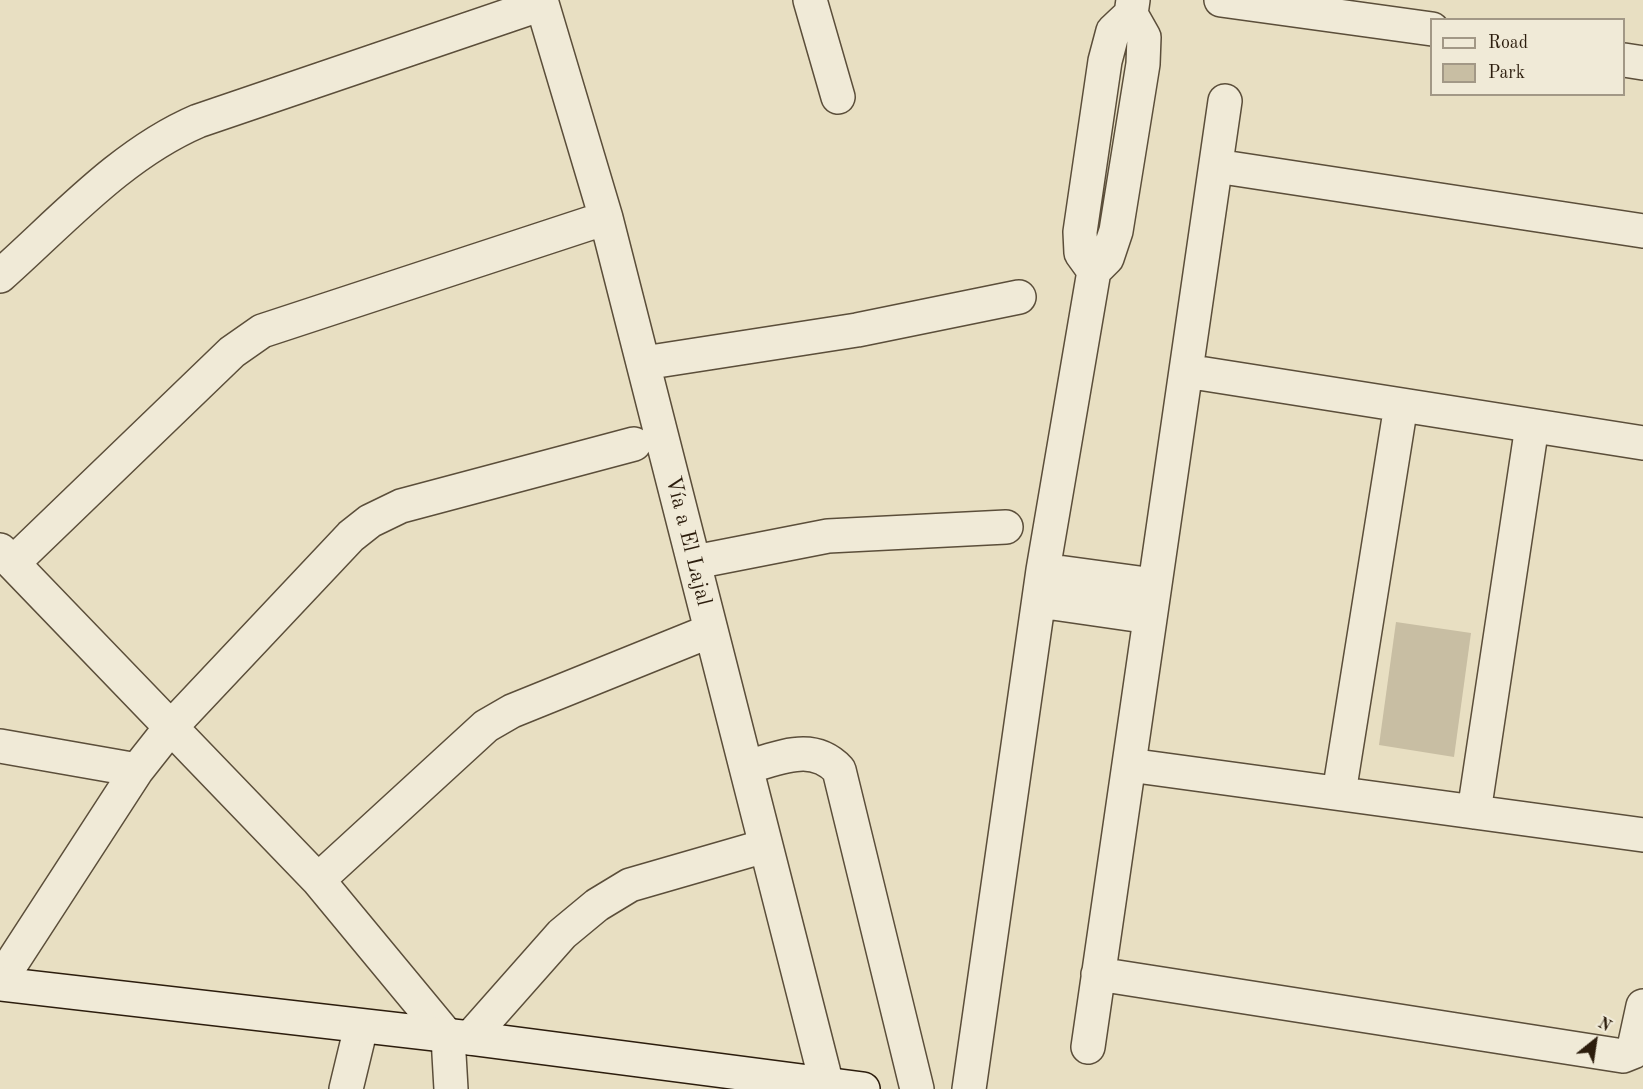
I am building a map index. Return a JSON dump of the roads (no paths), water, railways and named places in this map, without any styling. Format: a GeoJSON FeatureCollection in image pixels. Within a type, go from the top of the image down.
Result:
{"type":"FeatureCollection","features":[{"type":"Feature","properties":{"kind":"street"},"geometry":{"type":"LineString","coordinates":[[810,0],[838,97]]}},
{"type":"Feature","properties":{"kind":"street"},"geometry":{"type":"LineString","coordinates":[[1221,0],[1364,9],[1430,29]]}},
{"type":"Feature","properties":{"kind":"street"},"geometry":{"type":"LineString","coordinates":[[0,276],[141,151],[168,134],[198,121],[542,2]]}},
{"type":"Feature","properties":{"kind":"street","name":"Vía a El Lajal"},"geometry":{"type":"LineString","coordinates":[[542,2],[606,218],[827,1085]]}},
{"type":"Feature","properties":{"kind":"street"},"geometry":{"type":"LineString","coordinates":[[969,1089],[1041,585],[1094,271],[1107,258],[1116,231],[1143,64],[1144,37],[1132,7]]}},
{"type":"Feature","properties":{"kind":"street"},"geometry":{"type":"LineString","coordinates":[[1625,60],[1643,63]]}},
{"type":"Feature","properties":{"kind":"street"},"geometry":{"type":"LineString","coordinates":[[1088,1047],[1225,101]]}},
{"type":"Feature","properties":{"kind":"street"},"geometry":{"type":"LineString","coordinates":[[1216,166],[1643,231]]}},
{"type":"Feature","properties":{"kind":"street"},"geometry":{"type":"LineString","coordinates":[[459,1038],[318,880],[6,557],[232,352],[262,331],[606,218]]}},
{"type":"Feature","properties":{"kind":"street"},"geometry":{"type":"LineString","coordinates":[[644,363],[857,330],[1019,297]]}},
{"type":"Feature","properties":{"kind":"street"},"geometry":{"type":"LineString","coordinates":[[1186,371],[1643,443]]}},
{"type":"Feature","properties":{"kind":"street"},"geometry":{"type":"LineString","coordinates":[[1338,793],[1401,405]]}},
{"type":"Feature","properties":{"kind":"street"},"geometry":{"type":"LineString","coordinates":[[1474,812],[1532,426]]}},
{"type":"Feature","properties":{"kind":"street"},"geometry":{"type":"LineString","coordinates":[[634,444],[401,506],[370,521],[351,536],[171,727],[137,770],[0,982],[862,1089]]}},
{"type":"Feature","properties":{"kind":"street"},"geometry":{"type":"LineString","coordinates":[[695,562],[828,536],[1006,527]]}},
{"type":"Feature","properties":{"kind":"street"},"geometry":{"type":"LineString","coordinates":[[1041,585],[1154,585]]}},
{"type":"Feature","properties":{"kind":"street"},"geometry":{"type":"LineString","coordinates":[[1041,585],[1150,617]]}},
{"type":"Feature","properties":{"kind":"street"},"geometry":{"type":"LineString","coordinates":[[318,880],[486,726],[512,711],[710,631]]}},
{"type":"Feature","properties":{"kind":"street"},"geometry":{"type":"LineString","coordinates":[[1,745],[137,770]]}},
{"type":"Feature","properties":{"kind":"street"},"geometry":{"type":"LineString","coordinates":[[746,767],[805,752],[827,758],[839,770],[917,1089]]}},
{"type":"Feature","properties":{"kind":"street"},"geometry":{"type":"LineString","coordinates":[[1129,765],[1643,835]]}},
{"type":"Feature","properties":{"kind":"street"},"geometry":{"type":"LineString","coordinates":[[451,1089],[459,1038],[562,934],[597,905],[630,885],[765,846]]}},
{"type":"Feature","properties":{"kind":"street"},"geometry":{"type":"LineString","coordinates":[[1098,974],[1623,1056],[1633,1052],[1637,1043],[1643,1005]]}},
{"type":"Feature","properties":{"kind":"street"},"geometry":{"type":"LineString","coordinates":[[346,1089],[361,1027]]}}]}
